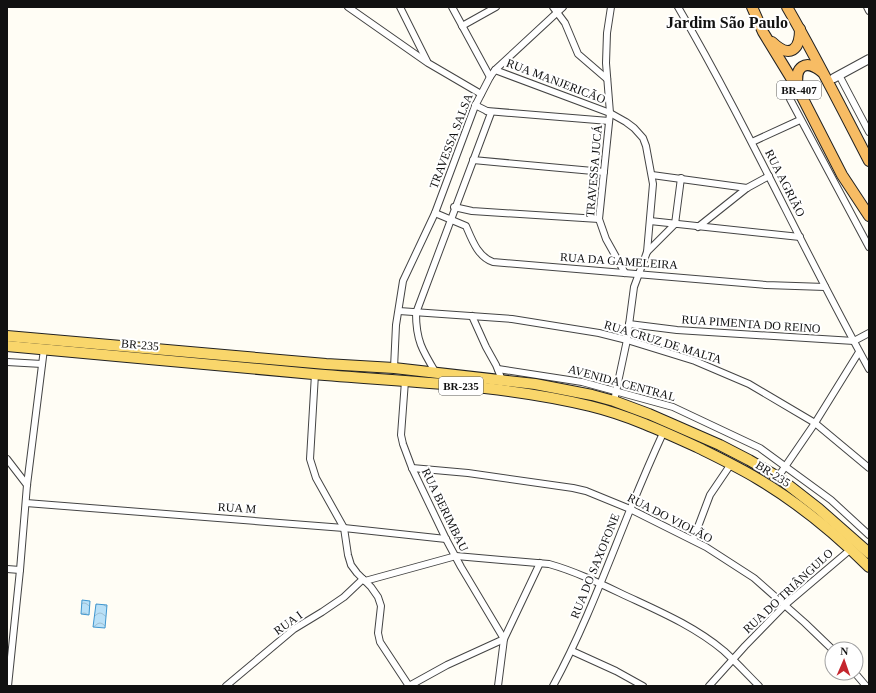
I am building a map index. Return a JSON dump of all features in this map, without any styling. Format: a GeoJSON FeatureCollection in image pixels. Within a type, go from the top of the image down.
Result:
{"type":"FeatureCollection","features":[{"type":"Feature","properties":{"kind":"highway","name":"BR-407"},"geometry":{"type":"LineString","coordinates":[[752,7],[763,32],[799,91],[842,175],[869,216]]}},
{"type":"Feature","properties":{"kind":"highway","name":"BR-407"},"geometry":{"type":"LineString","coordinates":[[787,7],[869,161]]}},
{"type":"Feature","properties":{"kind":"highway"},"geometry":{"type":"LineString","coordinates":[[763,32],[781,50],[789,51],[797,46],[800,39],[800,29]]}},
{"type":"Feature","properties":{"kind":"highway"},"geometry":{"type":"LineString","coordinates":[[799,91],[797,81],[799,70],[804,66],[813,66],[823,73]]}},
{"type":"Feature","properties":{"kind":"main road","name":"BR-235"},"geometry":{"type":"LineString","coordinates":[[7,336],[326,364],[394,368],[535,384],[592,395],[615,397],[720,445],[778,477],[819,509],[869,553]]}},
{"type":"Feature","properties":{"kind":"main road","name":"BR-235"},"geometry":{"type":"LineString","coordinates":[[7,346],[493,390],[590,406],[664,431],[731,464],[766,484],[795,504],[850,549],[869,567]]}},
{"type":"Feature","properties":{"kind":"main road"},"geometry":{"type":"LineString","coordinates":[[590,406],[592,395]]}},
{"type":"Feature","properties":{"kind":"street"},"geometry":{"type":"LineString","coordinates":[[348,7],[428,63],[481,94]]}},
{"type":"Feature","properties":{"kind":"street"},"geometry":{"type":"LineString","coordinates":[[400,7],[428,63]]}},
{"type":"Feature","properties":{"kind":"street"},"geometry":{"type":"LineString","coordinates":[[452,7],[490,77]]}},
{"type":"Feature","properties":{"kind":"street"},"geometry":{"type":"LineString","coordinates":[[462,26],[496,7]]}},
{"type":"Feature","properties":{"kind":"street","name":"TRAVESSA SALSA"},"geometry":{"type":"LineString","coordinates":[[435,213],[475,105],[490,77],[495,70],[555,10],[563,7]]}},
{"type":"Feature","properties":{"kind":"street","name":"TRAVESSA JUCÁ"},"geometry":{"type":"LineString","coordinates":[[611,7],[607,33],[607,79],[610,113],[598,219],[606,239],[625,273]]}},
{"type":"Feature","properties":{"kind":"street","name":"RUA AGRIÃO"},"geometry":{"type":"LineString","coordinates":[[678,7],[752,142],[825,287],[869,370]]}},
{"type":"Feature","properties":{"kind":"street"},"geometry":{"type":"LineString","coordinates":[[555,10],[565,23],[578,54],[607,79]]}},
{"type":"Feature","properties":{"kind":"street"},"geometry":{"type":"LineString","coordinates":[[869,59],[837,77],[869,132]]}},
{"type":"Feature","properties":{"kind":"street","name":"RUA MANJERICÃO"},"geometry":{"type":"LineString","coordinates":[[495,70],[610,113],[626,122],[643,138],[652,175],[652,195],[647,252]]}},
{"type":"Feature","properties":{"kind":"street"},"geometry":{"type":"LineString","coordinates":[[790,99],[869,246]]}},
{"type":"Feature","properties":{"kind":"street"},"geometry":{"type":"LineString","coordinates":[[475,105],[488,112],[609,121]]}},
{"type":"Feature","properties":{"kind":"street"},"geometry":{"type":"LineString","coordinates":[[436,373],[420,345],[416,325],[416,313],[454,207],[473,160],[488,112]]}},
{"type":"Feature","properties":{"kind":"street"},"geometry":{"type":"LineString","coordinates":[[752,142],[800,120]]}},
{"type":"Feature","properties":{"kind":"street"},"geometry":{"type":"LineString","coordinates":[[473,160],[604,172]]}},
{"type":"Feature","properties":{"kind":"street"},"geometry":{"type":"LineString","coordinates":[[652,175],[747,188]]}},
{"type":"Feature","properties":{"kind":"street"},"geometry":{"type":"LineString","coordinates":[[698,227],[747,188],[769,176]]}},
{"type":"Feature","properties":{"kind":"street"},"geometry":{"type":"LineString","coordinates":[[615,397],[629,324],[634,287],[647,252],[675,224],[681,178]]}},
{"type":"Feature","properties":{"kind":"street"},"geometry":{"type":"LineString","coordinates":[[454,207],[472,211],[598,219]]}},
{"type":"Feature","properties":{"kind":"street"},"geometry":{"type":"LineString","coordinates":[[394,368],[396,325],[403,281],[435,213]]}},
{"type":"Feature","properties":{"kind":"street","name":"RUA DA GAMELEIRA"},"geometry":{"type":"LineString","coordinates":[[435,213],[466,226],[472,239],[485,259],[493,262],[639,273],[766,285],[825,287]]}},
{"type":"Feature","properties":{"kind":"street"},"geometry":{"type":"LineString","coordinates":[[650,221],[800,237]]}},
{"type":"Feature","properties":{"kind":"street","name":"RUA CRUZ DE MALTA"},"geometry":{"type":"LineString","coordinates":[[399,311],[472,316],[558,326],[599,333],[695,361],[749,384],[815,423],[869,468]]}},
{"type":"Feature","properties":{"kind":"street"},"geometry":{"type":"LineString","coordinates":[[472,316],[502,380]]}},
{"type":"Feature","properties":{"kind":"street","name":"RUA PIMENTA DO REINO"},"geometry":{"type":"LineString","coordinates":[[629,324],[685,330],[854,341]]}},
{"type":"Feature","properties":{"kind":"street"},"geometry":{"type":"LineString","coordinates":[[854,341],[869,333]]}},
{"type":"Feature","properties":{"kind":"street"},"geometry":{"type":"LineString","coordinates":[[8,686],[10,638],[20,570],[27,485],[44,349]]}},
{"type":"Feature","properties":{"kind":"street"},"geometry":{"type":"LineString","coordinates":[[778,477],[815,423],[859,352]]}},
{"type":"Feature","properties":{"kind":"street"},"geometry":{"type":"LineString","coordinates":[[7,362],[42,364]]}},
{"type":"Feature","properties":{"kind":"street","name":"AVENIDA CENTRAL"},"geometry":{"type":"LineString","coordinates":[[498,369],[582,382],[615,397],[644,398],[673,407],[760,448],[831,500],[869,535]]}},
{"type":"Feature","properties":{"kind":"street"},"geometry":{"type":"LineString","coordinates":[[315,374],[310,460],[316,478],[344,528],[351,565],[372,587],[378,597],[381,606],[378,633],[380,642],[409,686],[447,665],[504,640]]}},
{"type":"Feature","properties":{"kind":"street","name":"RUA BERIMBAU"},"geometry":{"type":"LineString","coordinates":[[404,381],[401,435],[412,468],[446,539],[504,640]]}},
{"type":"Feature","properties":{"kind":"street","name":"RUA DO SAXOFONE"},"geometry":{"type":"LineString","coordinates":[[553,686],[572,651],[630,509],[664,431]]}},
{"type":"Feature","properties":{"kind":"street"},"geometry":{"type":"LineString","coordinates":[[7,459],[27,485]]}},
{"type":"Feature","properties":{"kind":"street"},"geometry":{"type":"LineString","coordinates":[[693,540],[710,496],[731,464]]}},
{"type":"Feature","properties":{"kind":"street","name":"RUA DO VIOLÃO"},"geometry":{"type":"LineString","coordinates":[[412,468],[468,473],[573,488],[586,491],[630,509],[693,540],[754,578],[824,642]]}},
{"type":"Feature","properties":{"kind":"street","name":"RUA M"},"geometry":{"type":"LineString","coordinates":[[26,503],[344,528],[446,539]]}},
{"type":"Feature","properties":{"kind":"street","name":"RUA DO TRIÂNGULO"},"geometry":{"type":"LineString","coordinates":[[709,686],[785,605],[850,549]]}},
{"type":"Feature","properties":{"kind":"street"},"geometry":{"type":"LineString","coordinates":[[364,580],[456,556],[540,563],[562,567],[670,616],[704,636],[733,659],[759,686]]}},
{"type":"Feature","properties":{"kind":"street"},"geometry":{"type":"LineString","coordinates":[[498,686],[504,640],[540,563]]}},
{"type":"Feature","properties":{"kind":"street"},"geometry":{"type":"LineString","coordinates":[[7,569],[20,570]]}},
{"type":"Feature","properties":{"kind":"street","name":"RUA I"},"geometry":{"type":"LineString","coordinates":[[226,686],[294,629],[338,601],[364,580]]}},
{"type":"Feature","properties":{"kind":"street"},"geometry":{"type":"LineString","coordinates":[[572,651],[616,671],[643,686]]}},
{"type":"Feature","properties":{"kind":"water"},"geometry":{"type":"Polygon","coordinates":[[[82,600],[90,601],[89,615],[81,614],[82,600]]]}},
{"type":"Feature","properties":{"kind":"water"},"geometry":{"type":"Polygon","coordinates":[[[96,604],[107,605],[105,628],[93,627],[96,604]]]}},
{"type":"Feature","properties":{"kind":"district","name":"Jardim São Paulo"},"geometry":{"type":"Point","coordinates":[727,22]}}]}
